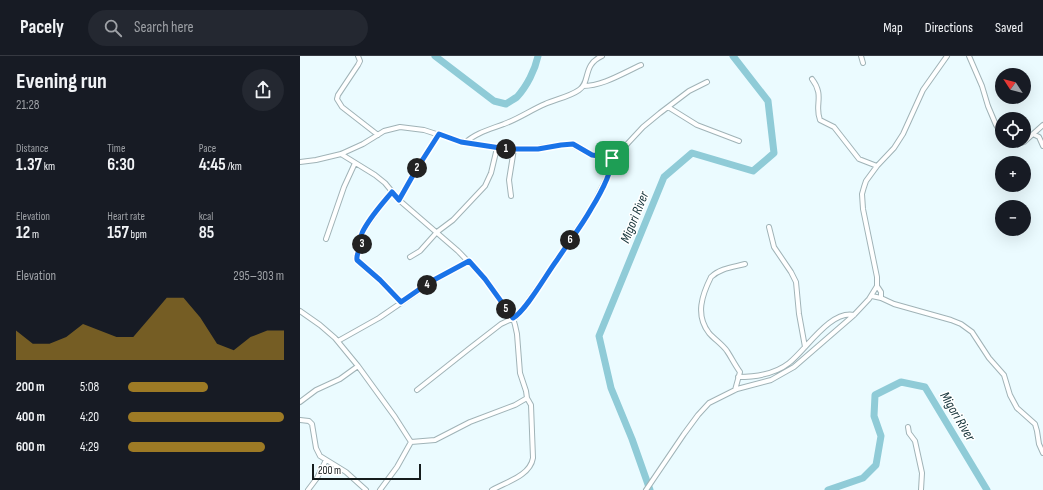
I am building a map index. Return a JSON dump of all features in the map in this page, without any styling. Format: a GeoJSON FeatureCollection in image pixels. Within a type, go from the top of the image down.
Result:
{"type":"FeatureCollection","features":[{"type":"Feature","properties":{"kind":"street"},"geometry":{"type":"LineString","coordinates":[[358,56],[360,61],[338,95],[337,99],[342,107],[378,135]]}},
{"type":"Feature","properties":{"kind":"street"},"geometry":{"type":"LineString","coordinates":[[466,143],[472,138],[506,124],[545,104],[578,91],[583,86],[589,66],[596,59],[602,56]]}},
{"type":"Feature","properties":{"kind":"street"},"geometry":{"type":"LineString","coordinates":[[861,56],[863,63]]}},
{"type":"Feature","properties":{"kind":"street"},"geometry":{"type":"LineString","coordinates":[[881,298],[881,292],[878,286],[865,222],[862,194],[866,180],[894,148],[903,134],[923,90],[947,56]]}},
{"type":"Feature","properties":{"kind":"street"},"geometry":{"type":"LineString","coordinates":[[969,56],[982,86],[995,123]]}},
{"type":"Feature","properties":{"kind":"street"},"geometry":{"type":"LineString","coordinates":[[583,86],[591,86],[641,65]]}},
{"type":"Feature","properties":{"kind":"street"},"geometry":{"type":"LineString","coordinates":[[812,79],[819,92],[820,120],[834,126],[859,159],[877,166]]}},
{"type":"Feature","properties":{"kind":"street"},"geometry":{"type":"LineString","coordinates":[[300,162],[341,154],[378,135],[400,127],[424,130],[439,134],[458,142],[497,148],[538,149],[569,144],[576,146],[592,155],[612,158],[619,153],[643,127],[668,107],[692,89],[707,82]]}},
{"type":"Feature","properties":{"kind":"street"},"geometry":{"type":"LineString","coordinates":[[668,107],[697,125],[739,141]]}},
{"type":"Feature","properties":{"kind":"street"},"geometry":{"type":"LineString","coordinates":[[1043,125],[1033,134],[1039,137],[1043,146]]}},
{"type":"Feature","properties":{"kind":"street"},"geometry":{"type":"LineString","coordinates":[[399,200],[439,134]]}},
{"type":"Feature","properties":{"kind":"street"},"geometry":{"type":"LineString","coordinates":[[410,257],[420,251],[437,232],[454,220],[485,186],[491,174],[497,148]]}},
{"type":"Feature","properties":{"kind":"street"},"geometry":{"type":"LineString","coordinates":[[510,196],[509,180],[514,149]]}},
{"type":"Feature","properties":{"kind":"street"},"geometry":{"type":"LineString","coordinates":[[341,154],[381,179],[399,200],[469,261],[485,279],[513,318],[517,334],[520,373],[527,398],[531,405],[532,462],[525,472],[492,490]]}},
{"type":"Feature","properties":{"kind":"street"},"geometry":{"type":"LineString","coordinates":[[417,390],[501,324],[513,318],[521,311],[591,209],[607,177],[612,158]]}},
{"type":"Feature","properties":{"kind":"street"},"geometry":{"type":"LineString","coordinates":[[326,239],[344,186],[355,163]]}},
{"type":"Feature","properties":{"kind":"street"},"geometry":{"type":"LineString","coordinates":[[392,192],[363,231],[361,236],[362,244],[356,257],[359,262],[380,280],[401,302]]}},
{"type":"Feature","properties":{"kind":"street"},"geometry":{"type":"LineString","coordinates":[[769,227],[774,247],[791,272],[797,285],[799,314],[805,346]]}},
{"type":"Feature","properties":{"kind":"street"},"geometry":{"type":"LineString","coordinates":[[338,341],[379,318],[430,282],[469,261]]}},
{"type":"Feature","properties":{"kind":"street"},"geometry":{"type":"LineString","coordinates":[[735,390],[740,372],[726,350],[705,327],[700,311],[711,277],[714,274],[726,269],[745,264]]}},
{"type":"Feature","properties":{"kind":"street"},"geometry":{"type":"LineString","coordinates":[[646,490],[698,415],[709,404],[735,390],[772,380],[794,367],[854,315],[872,296],[878,286]]}},
{"type":"Feature","properties":{"kind":"street"},"geometry":{"type":"LineString","coordinates":[[872,296],[894,304],[958,322],[972,332],[992,361],[1004,375],[1010,395],[1017,408],[1035,424],[1043,452]]}},
{"type":"Feature","properties":{"kind":"street"},"geometry":{"type":"LineString","coordinates":[[300,311],[327,330],[338,341],[395,417],[411,442]]}},
{"type":"Feature","properties":{"kind":"street"},"geometry":{"type":"LineString","coordinates":[[738,377],[757,376],[777,370],[789,363],[822,329],[846,314],[854,315]]}},
{"type":"Feature","properties":{"kind":"street"},"geometry":{"type":"LineString","coordinates":[[300,402],[316,390],[340,379],[358,366]]}},
{"type":"Feature","properties":{"kind":"street"},"geometry":{"type":"LineString","coordinates":[[411,442],[435,440],[470,422],[515,405],[527,398]]}},
{"type":"Feature","properties":{"kind":"street"},"geometry":{"type":"LineString","coordinates":[[300,420],[308,421],[312,424],[316,448],[320,456],[346,472],[366,490]]}},
{"type":"Feature","properties":{"kind":"street"},"geometry":{"type":"LineString","coordinates":[[908,427],[909,433],[914,440],[922,473],[920,490]]}},
{"type":"Feature","properties":{"kind":"street"},"geometry":{"type":"LineString","coordinates":[[380,490],[397,467],[411,442]]}},
{"type":"Feature","properties":{"kind":"street"},"geometry":{"type":"LineString","coordinates":[[308,490],[317,478],[326,460]]}},
{"type":"Feature","properties":{"kind":"waterway","name":"Migori River"},"geometry":{"type":"LineString","coordinates":[[435,56],[494,101],[506,104],[517,97],[524,88],[533,72],[538,56]]}},
{"type":"Feature","properties":{"kind":"waterway","name":"Migori River"},"geometry":{"type":"LineString","coordinates":[[650,490],[632,439],[611,388],[599,336],[664,177],[692,153],[753,171],[774,153],[768,101],[733,56]]}},
{"type":"Feature","properties":{"kind":"waterway","name":"Migori River"},"geometry":{"type":"LineString","coordinates":[[828,490],[863,478],[876,465],[881,436],[874,416],[875,395],[901,382],[925,387],[987,490]]}},
{"type":"Feature","properties":{"kind":"route"},"geometry":{"type":"LineString","coordinates":[[439,134],[461,142],[507,149],[538,149],[573,144],[592,155],[612,158],[607,177],[591,209],[533,295],[521,311],[513,318],[485,279],[469,261],[430,282],[401,302],[372,272],[357,260],[356,257],[362,244],[361,234],[392,192],[399,200],[439,134]]}}]}
